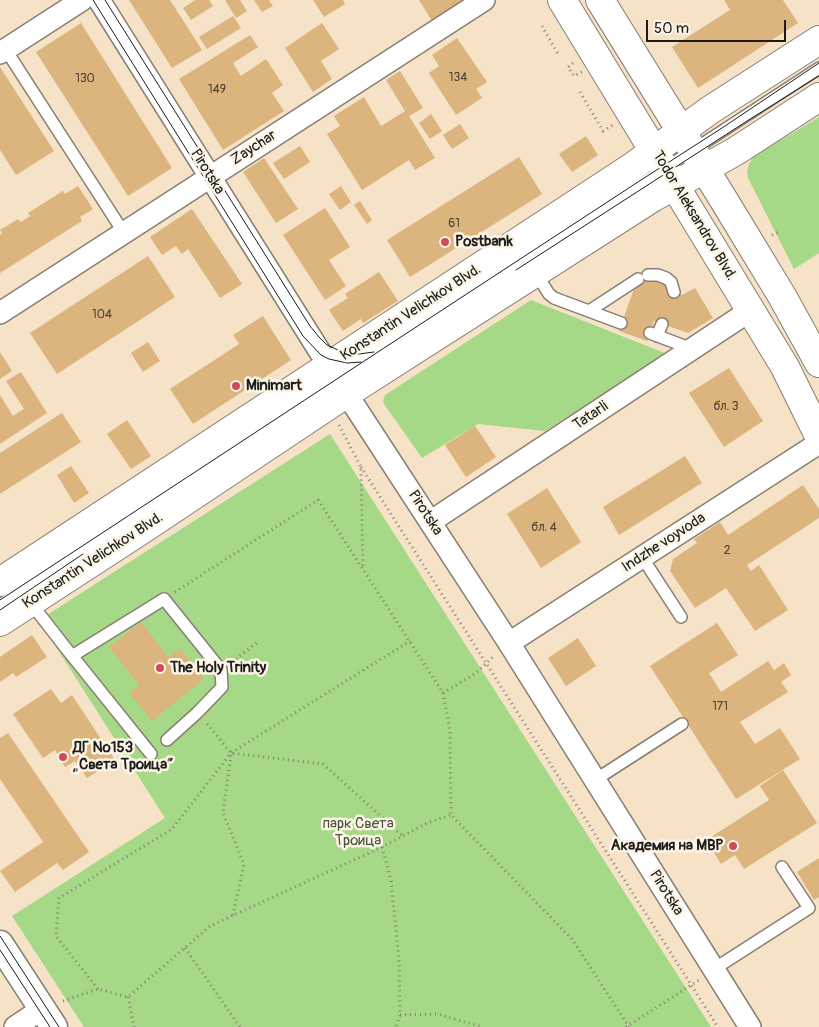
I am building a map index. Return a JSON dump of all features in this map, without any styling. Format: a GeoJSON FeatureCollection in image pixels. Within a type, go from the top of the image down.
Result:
{"type":"FeatureCollection","features":[{"type":"Feature","properties":{"kind":"main road","name":"Todor Aleksandrov Blvd."},"geometry":{"type":"LineString","coordinates":[[562,0],[785,367],[819,436]]}},
{"type":"Feature","properties":{"kind":"main road"},"geometry":{"type":"LineString","coordinates":[[600,0],[694,150],[782,296],[819,363]]}},
{"type":"Feature","properties":{"kind":"main road","name":"Konstantin Velichkov Blvd."},"geometry":{"type":"LineString","coordinates":[[0,622],[154,522],[338,380],[632,168],[665,168],[694,150],[717,106],[819,40]]}},
{"type":"Feature","properties":{"kind":"main road","name":"Konstantin Velichkov Blvd."},"geometry":{"type":"LineString","coordinates":[[0,582],[338,380],[548,265],[652,198],[665,168],[694,150],[736,151],[819,97]]}},
{"type":"Feature","properties":{"kind":"street"},"geometry":{"type":"LineString","coordinates":[[3,52],[82,0]]}},
{"type":"Feature","properties":{"kind":"street","name":"Pirotska"},"geometry":{"type":"LineString","coordinates":[[99,0],[338,380],[509,643],[750,1027]]}},
{"type":"Feature","properties":{"kind":"street","name":"Zaychar"},"geometry":{"type":"LineString","coordinates":[[0,313],[484,0]]}},
{"type":"Feature","properties":{"kind":"street","name":"Tatarli"},"geometry":{"type":"LineString","coordinates":[[430,522],[751,310]]}},
{"type":"Feature","properties":{"kind":"street","name":"Indzhe voyvoda"},"geometry":{"type":"LineString","coordinates":[[509,643],[819,443]]}},
{"type":"Feature","properties":{"kind":"street"},"geometry":{"type":"LineString","coordinates":[[0,944],[53,1013],[15,1027]]}},
{"type":"Feature","properties":{"kind":"lane"},"geometry":{"type":"LineString","coordinates":[[3,52],[124,233]]}},
{"type":"Feature","properties":{"kind":"lane","name":"Konstantin Velichkov Blvd."},"geometry":{"type":"LineString","coordinates":[[694,150],[819,68]]}},
{"type":"Feature","properties":{"kind":"lane"},"geometry":{"type":"LineString","coordinates":[[548,265],[544,270],[542,283],[554,298],[622,323]]}},
{"type":"Feature","properties":{"kind":"lane"},"geometry":{"type":"LineString","coordinates":[[589,311],[643,277],[658,275],[666,278],[671,282],[674,292]]}},
{"type":"Feature","properties":{"kind":"lane"},"geometry":{"type":"LineString","coordinates":[[662,324],[654,334],[692,349]]}},
{"type":"Feature","properties":{"kind":"lane","name":"Konstantin Velichkov Blvd."},"geometry":{"type":"LineString","coordinates":[[0,604],[338,380]]}},
{"type":"Feature","properties":{"kind":"lane"},"geometry":{"type":"LineString","coordinates":[[642,557],[681,617]]}},
{"type":"Feature","properties":{"kind":"lane"},"geometry":{"type":"LineString","coordinates":[[72,656],[164,599],[221,670],[222,687],[167,740]]}},
{"type":"Feature","properties":{"kind":"lane"},"geometry":{"type":"LineString","coordinates":[[30,602],[151,754]]}},
{"type":"Feature","properties":{"kind":"lane"},"geometry":{"type":"LineString","coordinates":[[595,780],[682,724]]}},
{"type":"Feature","properties":{"kind":"lane"},"geometry":{"type":"LineString","coordinates":[[714,970],[808,908],[782,867]]}},
{"type":"Feature","properties":{"kind":"path"},"geometry":{"type":"LineString","coordinates":[[542,26],[558,54]]}},
{"type":"Feature","properties":{"kind":"path"},"geometry":{"type":"LineString","coordinates":[[574,63],[568,67],[574,76],[588,69]]}},
{"type":"Feature","properties":{"kind":"path"},"geometry":{"type":"LineString","coordinates":[[580,92],[603,131]]}},
{"type":"Feature","properties":{"kind":"path"},"geometry":{"type":"LineString","coordinates":[[337,422],[361,467],[718,1027]]}},
{"type":"Feature","properties":{"kind":"path"},"geometry":{"type":"LineString","coordinates":[[361,467],[363,569]]}},
{"type":"Feature","properties":{"kind":"path"},"geometry":{"type":"LineString","coordinates":[[164,599],[318,500],[443,693],[450,730],[451,815],[572,939],[628,1027],[714,970]]}},
{"type":"Feature","properties":{"kind":"path"},"geometry":{"type":"LineString","coordinates":[[221,670],[259,640]]}},
{"type":"Feature","properties":{"kind":"path"},"geometry":{"type":"LineString","coordinates":[[128,997],[98,989],[56,936],[59,898],[172,829],[231,753],[410,641]]}},
{"type":"Feature","properties":{"kind":"path"},"geometry":{"type":"LineString","coordinates":[[443,693],[476,673],[509,643]]}},
{"type":"Feature","properties":{"kind":"path"},"geometry":{"type":"LineString","coordinates":[[197,713],[231,753],[323,764],[404,837]]}},
{"type":"Feature","properties":{"kind":"path"},"geometry":{"type":"LineString","coordinates":[[231,753],[223,814],[244,864],[233,916]]}},
{"type":"Feature","properties":{"kind":"path"},"geometry":{"type":"LineString","coordinates":[[128,997],[210,926],[404,837],[427,823],[451,815]]}},
{"type":"Feature","properties":{"kind":"path"},"geometry":{"type":"LineString","coordinates":[[382,847],[391,880],[399,960],[400,1015],[396,1027]]}},
{"type":"Feature","properties":{"kind":"path"},"geometry":{"type":"LineString","coordinates":[[186,948],[240,1027]]}},
{"type":"Feature","properties":{"kind":"path"},"geometry":{"type":"LineString","coordinates":[[53,1013],[98,989]]}},
{"type":"Feature","properties":{"kind":"path"},"geometry":{"type":"LineString","coordinates":[[128,997],[134,1027]]}},
{"type":"Feature","properties":{"kind":"path"},"geometry":{"type":"LineString","coordinates":[[400,1015],[437,1014],[482,1027]]}},
{"type":"Feature","properties":{"kind":"green space"},"geometry":{"type":"Polygon","coordinates":[[[819,117],[819,253],[794,269],[748,178],[747,172],[753,157],[819,117]]]}},
{"type":"Feature","properties":{"kind":"green space"},"geometry":{"type":"Polygon","coordinates":[[[531,300],[667,354],[545,431],[478,424],[422,458],[384,404],[385,395],[531,300]]]}},
{"type":"Feature","properties":{"kind":"green space","name":"парк Света Троица"},"geometry":{"type":"Polygon","coordinates":[[[330,434],[711,1027],[84,1027],[12,916],[165,818],[39,620],[330,434]]]}},
{"type":"Feature","properties":{"kind":"building"},"geometry":{"type":"Polygon","coordinates":[[[129,0],[170,0],[202,50],[172,68],[129,0]]]}},
{"type":"Feature","properties":{"kind":"building"},"geometry":{"type":"Polygon","coordinates":[[[195,0],[209,0],[213,6],[191,20],[183,8],[195,0]]]}},
{"type":"Feature","properties":{"kind":"building"},"geometry":{"type":"Polygon","coordinates":[[[225,0],[240,0],[247,11],[236,18],[225,0]]]}},
{"type":"Feature","properties":{"kind":"building"},"geometry":{"type":"Polygon","coordinates":[[[254,0],[269,0],[273,6],[262,12],[254,0]]]}},
{"type":"Feature","properties":{"kind":"building"},"geometry":{"type":"Polygon","coordinates":[[[313,0],[343,0],[345,4],[324,17],[313,0]]]}},
{"type":"Feature","properties":{"kind":"building"},"geometry":{"type":"Polygon","coordinates":[[[419,0],[465,0],[432,21],[419,0]]]}},
{"type":"Feature","properties":{"kind":"building"},"geometry":{"type":"Polygon","coordinates":[[[724,0],[783,0],[798,23],[698,88],[672,47],[730,10],[724,0]]]}},
{"type":"Feature","properties":{"kind":"building"},"geometry":{"type":"Polygon","coordinates":[[[233,16],[241,28],[207,49],[199,37],[233,16]]]}},
{"type":"Feature","properties":{"kind":"building"},"geometry":{"type":"Polygon","coordinates":[[[81,23],[172,168],[128,196],[36,52],[81,23]]]}},
{"type":"Feature","properties":{"kind":"building"},"geometry":{"type":"Polygon","coordinates":[[[322,23],[339,49],[321,61],[332,79],[313,92],[285,48],[322,23]]]}},
{"type":"Feature","properties":{"kind":"building"},"geometry":{"type":"Polygon","coordinates":[[[250,35],[258,47],[233,63],[241,76],[266,59],[283,85],[272,93],[284,111],[223,150],[179,79],[250,35]]]}},
{"type":"Feature","properties":{"kind":"building"},"geometry":{"type":"Polygon","coordinates":[[[457,38],[487,82],[476,89],[482,98],[456,115],[429,73],[439,66],[432,55],[457,38]]]}},
{"type":"Feature","properties":{"kind":"building"},"geometry":{"type":"Polygon","coordinates":[[[0,67],[54,151],[16,175],[0,150],[0,67]]]}},
{"type":"Feature","properties":{"kind":"building"},"geometry":{"type":"Polygon","coordinates":[[[400,71],[423,108],[409,116],[435,158],[415,170],[409,160],[362,190],[327,134],[340,126],[334,116],[364,97],[381,126],[405,111],[386,80],[400,71]]]}},
{"type":"Feature","properties":{"kind":"building"},"geometry":{"type":"Polygon","coordinates":[[[431,114],[442,131],[430,139],[419,123],[431,114]]]}},
{"type":"Feature","properties":{"kind":"building"},"geometry":{"type":"Polygon","coordinates":[[[460,124],[469,138],[452,149],[443,135],[460,124]]]}},
{"type":"Feature","properties":{"kind":"building"},"geometry":{"type":"Polygon","coordinates":[[[586,136],[598,155],[572,172],[559,154],[586,136]]]}},
{"type":"Feature","properties":{"kind":"building"},"geometry":{"type":"Polygon","coordinates":[[[300,146],[310,162],[284,179],[273,163],[300,146]]]}},
{"type":"Feature","properties":{"kind":"building"},"geometry":{"type":"Polygon","coordinates":[[[519,157],[542,194],[410,277],[387,240],[519,157]]]}},
{"type":"Feature","properties":{"kind":"building"},"geometry":{"type":"Polygon","coordinates":[[[264,158],[298,209],[276,223],[243,172],[264,158]]]}},
{"type":"Feature","properties":{"kind":"building"},"geometry":{"type":"Polygon","coordinates":[[[78,186],[93,209],[80,217],[82,221],[0,273],[0,235],[2,233],[0,230],[18,219],[21,222],[30,216],[28,213],[63,191],[65,194],[78,186]]]}},
{"type":"Feature","properties":{"kind":"building"},"geometry":{"type":"Polygon","coordinates":[[[341,186],[351,202],[340,210],[329,194],[341,186]]]}},
{"type":"Feature","properties":{"kind":"building"},"geometry":{"type":"Polygon","coordinates":[[[360,201],[372,220],[367,224],[354,205],[360,201]]]}},
{"type":"Feature","properties":{"kind":"building"},"geometry":{"type":"Polygon","coordinates":[[[325,208],[350,247],[329,260],[346,286],[325,300],[283,235],[325,208]]]}},
{"type":"Feature","properties":{"kind":"building"},"geometry":{"type":"Polygon","coordinates":[[[192,209],[242,284],[220,298],[188,249],[182,254],[176,246],[162,255],[150,237],[192,209]]]}},
{"type":"Feature","properties":{"kind":"building"},"geometry":{"type":"Polygon","coordinates":[[[148,256],[175,297],[57,374],[30,333],[148,256]]]}},
{"type":"Feature","properties":{"kind":"building"},"geometry":{"type":"Polygon","coordinates":[[[379,272],[398,301],[363,323],[361,319],[343,331],[329,310],[348,298],[345,294],[379,272]]]}},
{"type":"Feature","properties":{"kind":"building"},"geometry":{"type":"Polygon","coordinates":[[[640,272],[668,283],[666,289],[682,295],[695,288],[713,318],[688,333],[654,321],[647,341],[619,331],[640,272]]]}},
{"type":"Feature","properties":{"kind":"building"},"geometry":{"type":"Polygon","coordinates":[[[263,316],[291,360],[193,424],[170,389],[239,344],[233,335],[263,316]]]}},
{"type":"Feature","properties":{"kind":"building"},"geometry":{"type":"Polygon","coordinates":[[[148,342],[160,361],[143,372],[131,353],[148,342]]]}},
{"type":"Feature","properties":{"kind":"building"},"geometry":{"type":"Polygon","coordinates":[[[0,352],[12,371],[0,379],[0,352]]]}},
{"type":"Feature","properties":{"kind":"building"},"geometry":{"type":"Polygon","coordinates":[[[729,368],[763,421],[724,447],[689,393],[729,368]]]}},
{"type":"Feature","properties":{"kind":"building"},"geometry":{"type":"Polygon","coordinates":[[[21,372],[47,413],[0,444],[0,395],[13,416],[24,409],[6,381],[21,372]]]}},
{"type":"Feature","properties":{"kind":"building"},"geometry":{"type":"Polygon","coordinates":[[[62,413],[81,442],[0,494],[0,453],[62,413]]]}},
{"type":"Feature","properties":{"kind":"building"},"geometry":{"type":"Polygon","coordinates":[[[127,420],[151,456],[131,469],[107,434],[127,420]]]}},
{"type":"Feature","properties":{"kind":"building"},"geometry":{"type":"Polygon","coordinates":[[[475,426],[496,457],[466,477],[445,445],[475,426]]]}},
{"type":"Feature","properties":{"kind":"building"},"geometry":{"type":"Polygon","coordinates":[[[685,456],[702,483],[619,535],[603,507],[685,456]]]}},
{"type":"Feature","properties":{"kind":"building"},"geometry":{"type":"Polygon","coordinates":[[[71,466],[89,493],[74,503],[57,475],[71,466]]]}},
{"type":"Feature","properties":{"kind":"building"},"geometry":{"type":"Polygon","coordinates":[[[803,485],[819,509],[819,518],[747,565],[751,571],[759,565],[788,610],[755,631],[726,588],[695,608],[670,571],[673,559],[697,543],[694,539],[720,522],[728,535],[803,485]]]}},
{"type":"Feature","properties":{"kind":"building"},"geometry":{"type":"Polygon","coordinates":[[[547,488],[581,542],[541,568],[507,514],[547,488]]]}},
{"type":"Feature","properties":{"kind":"building","name":"The Holy Trinity"},"geometry":{"type":"Polygon","coordinates":[[[141,622],[168,657],[180,648],[204,679],[152,721],[129,693],[139,685],[109,647],[141,622]]]}},
{"type":"Feature","properties":{"kind":"building"},"geometry":{"type":"Polygon","coordinates":[[[717,623],[738,655],[709,673],[721,692],[768,661],[774,670],[784,663],[791,675],[781,682],[788,692],[740,722],[755,744],[780,728],[800,759],[736,799],[650,666],[717,623]]]}},
{"type":"Feature","properties":{"kind":"building"},"geometry":{"type":"Polygon","coordinates":[[[32,635],[47,657],[16,677],[13,673],[0,682],[0,657],[32,635]]]}},
{"type":"Feature","properties":{"kind":"building"},"geometry":{"type":"Polygon","coordinates":[[[578,638],[596,666],[566,686],[548,658],[578,638]]]}},
{"type":"Feature","properties":{"kind":"building"},"geometry":{"type":"Polygon","coordinates":[[[51,689],[61,703],[72,695],[115,760],[87,778],[75,761],[65,767],[55,750],[43,758],[13,714],[51,689]]]}},
{"type":"Feature","properties":{"kind":"building"},"geometry":{"type":"Polygon","coordinates":[[[8,733],[89,852],[63,870],[57,863],[15,892],[0,871],[43,842],[0,779],[0,738],[8,733]]]}},
{"type":"Feature","properties":{"kind":"building"},"geometry":{"type":"Polygon","coordinates":[[[783,770],[817,823],[744,869],[735,855],[721,864],[706,840],[769,800],[760,786],[783,770]]]}},
{"type":"Feature","properties":{"kind":"building"},"geometry":{"type":"Polygon","coordinates":[[[819,858],[819,897],[814,900],[797,872],[819,858]]]}},
{"type":"Feature","properties":{"kind":"tram line"},"geometry":{"type":"LineString","coordinates":[[93,0],[303,336],[321,355],[329,359],[347,363],[361,362]]}},
{"type":"Feature","properties":{"kind":"tram line"},"geometry":{"type":"LineString","coordinates":[[105,0],[310,326],[327,345],[338,350],[351,354],[374,352]]}},
{"type":"Feature","properties":{"kind":"tram line"},"geometry":{"type":"LineString","coordinates":[[0,600],[819,63]]}},
{"type":"Feature","properties":{"kind":"tram line"},"geometry":{"type":"LineString","coordinates":[[516,270],[819,76]]}},
{"type":"Feature","properties":{"kind":"tram line"},"geometry":{"type":"LineString","coordinates":[[0,610],[83,554]]}},
{"type":"Feature","properties":{"kind":"tram line"},"geometry":{"type":"LineString","coordinates":[[0,936],[59,1027]]}},
{"type":"Feature","properties":{"kind":"tram line"},"geometry":{"type":"LineString","coordinates":[[0,950],[50,1027]]}},
{"type":"Feature","properties":{"kind":"place","name":"Postbank"},"geometry":{"type":"Point","coordinates":[445,242]}},
{"type":"Feature","properties":{"kind":"place","name":"Minimart"},"geometry":{"type":"Point","coordinates":[236,386]}},
{"type":"Feature","properties":{"kind":"place","name":"The Holy Trinity"},"geometry":{"type":"Point","coordinates":[160,668]}},
{"type":"Feature","properties":{"kind":"place","name":"ДГ №153 „Света Троица“"},"geometry":{"type":"Point","coordinates":[63,757]}},
{"type":"Feature","properties":{"kind":"place","name":"Академия на МВР"},"geometry":{"type":"Point","coordinates":[733,846]}}]}
